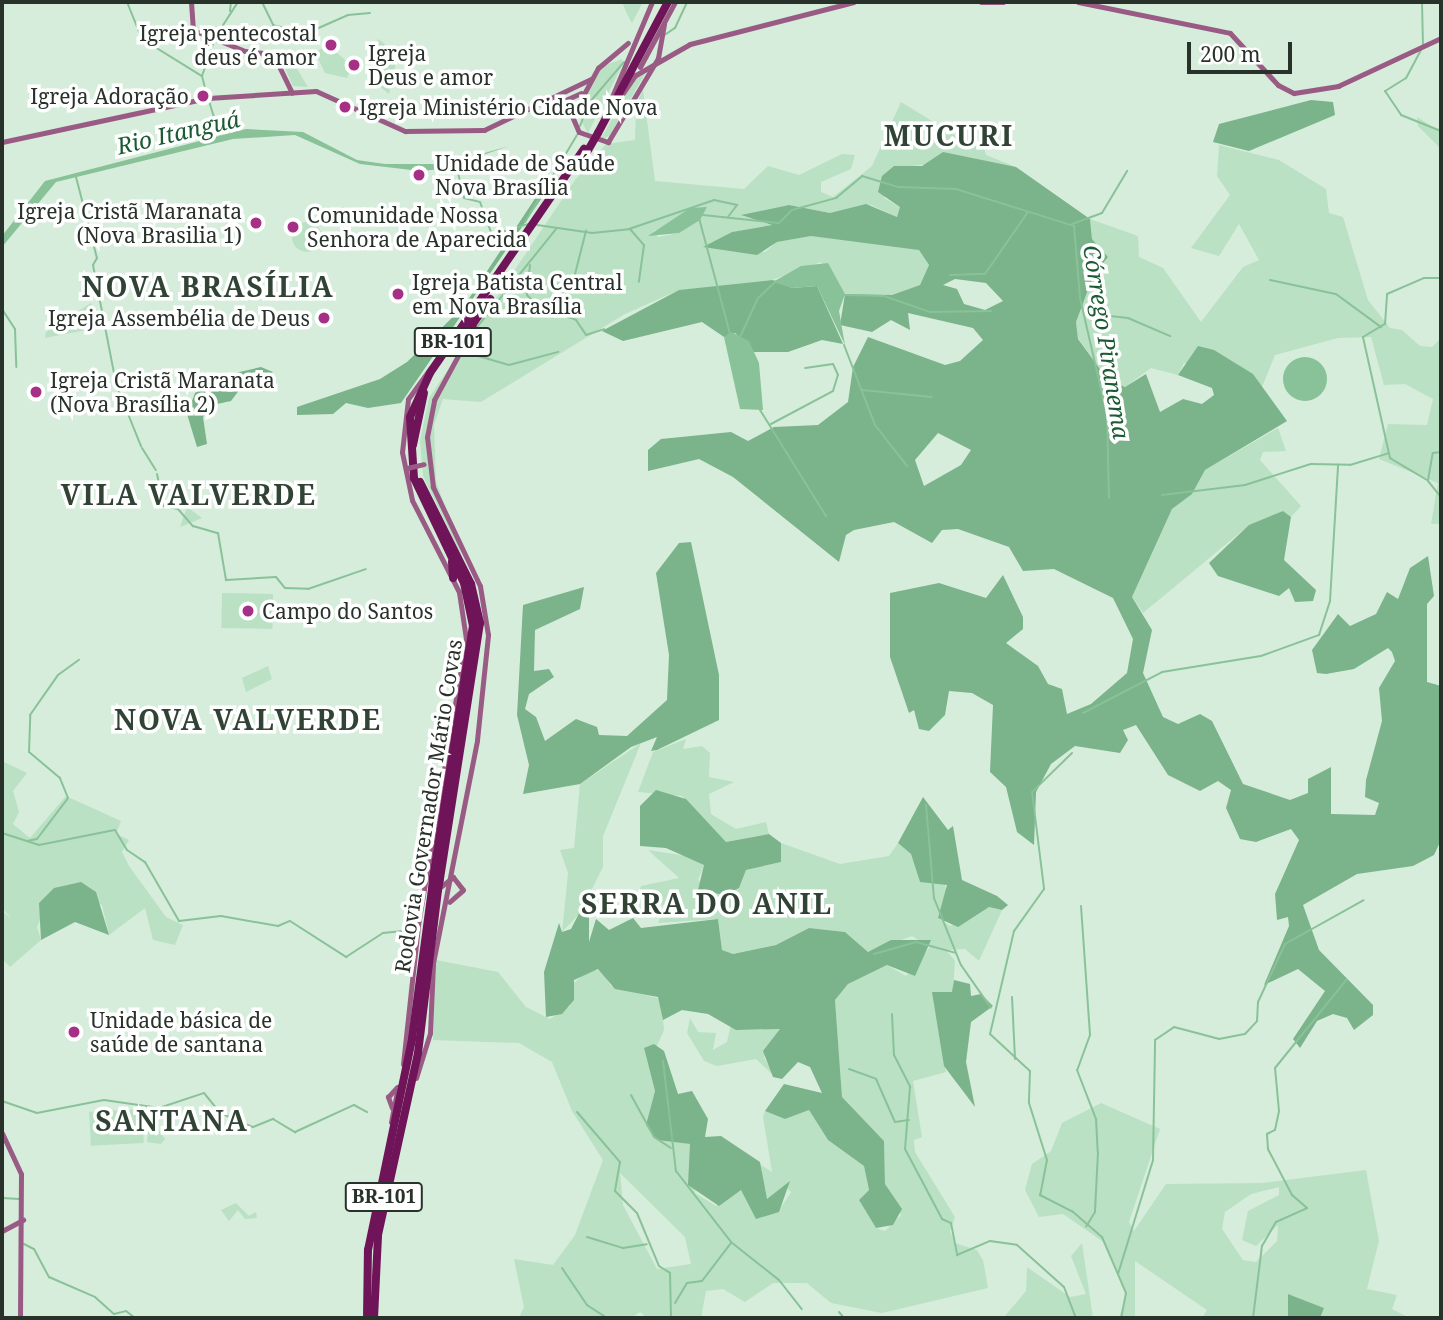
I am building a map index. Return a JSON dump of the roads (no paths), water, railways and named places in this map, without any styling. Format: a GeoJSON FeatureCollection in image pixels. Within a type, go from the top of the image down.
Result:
{"type":"FeatureCollection","features":[{"type":"Feature","properties":{"kind":"highway","name":"Rodovia Governador Mário Covas"},"geometry":{"type":"LineString","coordinates":[[374,1318],[378,1234],[408,1093],[434,883],[480,623],[468,577],[420,480],[413,437],[427,386],[476,319],[585,150],[662,2]]}},
{"type":"Feature","properties":{"kind":"highway","name":"Rodovia Governador Mário Covas"},"geometry":{"type":"LineString","coordinates":[[596,132],[605,121],[668,2]]}},
{"type":"Feature","properties":{"kind":"highway","name":"Rodovia Governador Mário Covas"},"geometry":{"type":"LineString","coordinates":[[364,1318],[367,1258],[391,1127],[412,1040],[473,640],[469,597],[416,486],[408,440],[421,386],[585,150]]}},
{"type":"Feature","properties":{"kind":"highway"},"geometry":{"type":"LineString","coordinates":[[451,556],[453,578]]}},
{"type":"Feature","properties":{"kind":"street"},"geometry":{"type":"LineString","coordinates":[[191,2],[194,30],[245,51],[273,54],[292,93]]}},
{"type":"Feature","properties":{"kind":"street"},"geometry":{"type":"LineString","coordinates":[[611,99],[627,61],[633,38],[652,2]]}},
{"type":"Feature","properties":{"kind":"street"},"geometry":{"type":"LineString","coordinates":[[605,121],[634,76],[675,2]]}},
{"type":"Feature","properties":{"kind":"street"},"geometry":{"type":"LineString","coordinates":[[634,76],[673,50],[854,2]]}},
{"type":"Feature","properties":{"kind":"street"},"geometry":{"type":"LineString","coordinates":[[981,2],[1003,2]]}},
{"type":"Feature","properties":{"kind":"street"},"geometry":{"type":"LineString","coordinates":[[1078,2],[1230,33],[1278,85],[1294,93],[1338,86],[1441,38]]}},
{"type":"Feature","properties":{"kind":"street"},"geometry":{"type":"LineString","coordinates":[[555,102],[572,116],[587,137],[608,142],[659,58],[664,24]]}},
{"type":"Feature","properties":{"kind":"street"},"geometry":{"type":"LineString","coordinates":[[572,116],[591,79],[633,38]]}},
{"type":"Feature","properties":{"kind":"street"},"geometry":{"type":"LineString","coordinates":[[660,42],[673,50]]}},
{"type":"Feature","properties":{"kind":"street"},"geometry":{"type":"LineString","coordinates":[[612,56],[627,61]]}},
{"type":"Feature","properties":{"kind":"street"},"geometry":{"type":"LineString","coordinates":[[555,102],[591,79]]}},
{"type":"Feature","properties":{"kind":"street"},"geometry":{"type":"LineString","coordinates":[[2,142],[208,99],[292,93],[332,95],[381,124],[419,132],[486,130],[584,91]]}},
{"type":"Feature","properties":{"kind":"street","name":"Rodovia Governador Mário Covas"},"geometry":{"type":"LineString","coordinates":[[408,1093],[427,1046],[433,963],[453,877],[488,627],[480,586],[441,509],[426,464],[434,400],[476,319]]}},
{"type":"Feature","properties":{"kind":"street"},"geometry":{"type":"LineString","coordinates":[[391,1127],[434,883],[465,647],[453,578],[412,500],[401,437],[408,399],[426,367],[452,343]]}},
{"type":"Feature","properties":{"kind":"street"},"geometry":{"type":"LineString","coordinates":[[405,468],[426,464]]}},
{"type":"Feature","properties":{"kind":"street"},"geometry":{"type":"LineString","coordinates":[[434,883],[453,877],[463,890],[447,904]]}},
{"type":"Feature","properties":{"kind":"street"},"geometry":{"type":"LineString","coordinates":[[434,883],[450,890]]}},
{"type":"Feature","properties":{"kind":"street"},"geometry":{"type":"LineString","coordinates":[[2,1133],[20,1168],[23,1220],[20,1318]]}},
{"type":"Feature","properties":{"kind":"street"},"geometry":{"type":"LineString","coordinates":[[2,1231],[23,1220]]}},
{"type":"Feature","properties":{"kind":"waterway"},"geometry":{"type":"LineString","coordinates":[[127,2],[142,39],[202,76]]}},
{"type":"Feature","properties":{"kind":"waterway"},"geometry":{"type":"LineString","coordinates":[[230,11],[231,2]]}},
{"type":"Feature","properties":{"kind":"waterway"},"geometry":{"type":"LineString","coordinates":[[216,36],[238,2]]}},
{"type":"Feature","properties":{"kind":"waterway"},"geometry":{"type":"LineString","coordinates":[[262,2],[273,25],[305,34],[348,15],[370,13]]}},
{"type":"Feature","properties":{"kind":"waterway"},"geometry":{"type":"LineString","coordinates":[[663,36],[675,28],[687,2]]}},
{"type":"Feature","properties":{"kind":"waterway"},"geometry":{"type":"LineString","coordinates":[[1422,2],[1423,45]]}},
{"type":"Feature","properties":{"kind":"waterway"},"geometry":{"type":"LineString","coordinates":[[207,96],[202,76],[214,41]]}},
{"type":"Feature","properties":{"kind":"waterway"},"geometry":{"type":"LineString","coordinates":[[1421,50],[1406,78],[1385,91],[1401,115],[1441,131]]}},
{"type":"Feature","properties":{"kind":"waterway"},"geometry":{"type":"LineString","coordinates":[[580,126],[589,103],[624,62]]}},
{"type":"Feature","properties":{"kind":"waterway","name":"Rio Itanguá"},"geometry":{"type":"LineString","coordinates":[[209,101],[220,136]]}},
{"type":"Feature","properties":{"kind":"waterway"},"geometry":{"type":"LineString","coordinates":[[525,222],[577,135]]}},
{"type":"Feature","properties":{"kind":"waterway","name":"Córrego Piranema"},"geometry":{"type":"LineString","coordinates":[[456,165],[464,198],[480,202],[492,235],[528,224]]}},
{"type":"Feature","properties":{"kind":"waterway"},"geometry":{"type":"LineString","coordinates":[[1072,224],[1102,213],[1127,171]]}},
{"type":"Feature","properties":{"kind":"waterway","name":"Córrego Piranema"},"geometry":{"type":"LineString","coordinates":[[703,215],[779,223],[792,210],[836,198],[862,176],[899,187],[956,189],[1074,226],[1080,298],[1107,415],[1109,498]]}},
{"type":"Feature","properties":{"kind":"waterway"},"geometry":{"type":"LineString","coordinates":[[76,177],[97,258],[93,265],[115,378]]}},
{"type":"Feature","properties":{"kind":"waterway","name":"Córrego Piranema"},"geometry":{"type":"LineString","coordinates":[[537,225],[592,233],[629,229],[714,200],[737,205],[728,217]]}},
{"type":"Feature","properties":{"kind":"waterway"},"geometry":{"type":"LineString","coordinates":[[950,275],[985,274],[1028,212]]}},
{"type":"Feature","properties":{"kind":"waterway"},"geometry":{"type":"LineString","coordinates":[[699,218],[730,334]]}},
{"type":"Feature","properties":{"kind":"waterway"},"geometry":{"type":"LineString","coordinates":[[473,332],[557,228]]}},
{"type":"Feature","properties":{"kind":"waterway"},"geometry":{"type":"LineString","coordinates":[[630,229],[644,245],[639,282]]}},
{"type":"Feature","properties":{"kind":"waterway"},"geometry":{"type":"LineString","coordinates":[[574,278],[586,231]]}},
{"type":"Feature","properties":{"kind":"waterway"},"geometry":{"type":"LineString","coordinates":[[530,265],[527,295],[540,308],[576,320],[586,335],[604,329]]}},
{"type":"Feature","properties":{"kind":"waterway"},"geometry":{"type":"LineString","coordinates":[[1427,480],[1390,458],[1363,337],[1385,324],[1387,294],[1424,278],[1441,278]]}},
{"type":"Feature","properties":{"kind":"waterway"},"geometry":{"type":"LineString","coordinates":[[1270,280],[1336,294],[1381,327]]}},
{"type":"Feature","properties":{"kind":"waterway"},"geometry":{"type":"LineString","coordinates":[[740,337],[758,298],[776,281]]}},
{"type":"Feature","properties":{"kind":"waterway"},"geometry":{"type":"LineString","coordinates":[[842,295],[884,296],[930,312],[991,311]]}},
{"type":"Feature","properties":{"kind":"waterway"},"geometry":{"type":"LineString","coordinates":[[1441,301],[1441,320]]}},
{"type":"Feature","properties":{"kind":"waterway"},"geometry":{"type":"LineString","coordinates":[[2,309],[15,329],[16,367]]}},
{"type":"Feature","properties":{"kind":"waterway"},"geometry":{"type":"LineString","coordinates":[[1084,313],[1128,318],[1170,336]]}},
{"type":"Feature","properties":{"kind":"waterway"},"geometry":{"type":"LineString","coordinates":[[844,345],[875,425],[907,466]]}},
{"type":"Feature","properties":{"kind":"waterway"},"geometry":{"type":"LineString","coordinates":[[461,351],[509,365],[558,352]]}},
{"type":"Feature","properties":{"kind":"waterway"},"geometry":{"type":"LineString","coordinates":[[771,424],[833,391],[838,375],[833,364],[805,368]]}},
{"type":"Feature","properties":{"kind":"waterway"},"geometry":{"type":"LineString","coordinates":[[116,382],[121,397]]}},
{"type":"Feature","properties":{"kind":"waterway"},"geometry":{"type":"LineString","coordinates":[[862,390],[932,397]]}},
{"type":"Feature","properties":{"kind":"waterway"},"geometry":{"type":"LineString","coordinates":[[122,399],[141,446]]}},
{"type":"Feature","properties":{"kind":"waterway"},"geometry":{"type":"LineString","coordinates":[[760,410],[826,516]]}},
{"type":"Feature","properties":{"kind":"waterway"},"geometry":{"type":"LineString","coordinates":[[142,448],[156,470]]}},
{"type":"Feature","properties":{"kind":"waterway"},"geometry":{"type":"LineString","coordinates":[[1428,480],[1433,453],[1441,452]]}},
{"type":"Feature","properties":{"kind":"waterway"},"geometry":{"type":"LineString","coordinates":[[1162,495],[1245,485],[1311,464],[1350,465],[1387,454]]}},
{"type":"Feature","properties":{"kind":"waterway"},"geometry":{"type":"LineString","coordinates":[[1083,713],[1162,672],[1261,656],[1319,635],[1330,601],[1338,465]]}},
{"type":"Feature","properties":{"kind":"waterway"},"geometry":{"type":"LineString","coordinates":[[157,474],[164,506],[178,509],[193,526],[218,533],[226,580],[276,577],[285,588],[308,589],[366,569]]}},
{"type":"Feature","properties":{"kind":"waterway"},"geometry":{"type":"LineString","coordinates":[[1428,481],[1441,497]]}},
{"type":"Feature","properties":{"kind":"waterway"},"geometry":{"type":"LineString","coordinates":[[27,841],[37,839],[68,798],[60,778],[29,752],[30,715],[58,675],[79,660]]}},
{"type":"Feature","properties":{"kind":"waterway"},"geometry":{"type":"LineString","coordinates":[[1072,753],[1032,792],[1044,889],[1014,931],[990,1034],[1030,1071],[1029,1103],[1047,1160],[1040,1195],[1072,1211],[1102,1237],[1126,1293],[1121,1318]]}},
{"type":"Feature","properties":{"kind":"waterway"},"geometry":{"type":"LineString","coordinates":[[926,805],[934,898],[961,965],[991,1008]]}},
{"type":"Feature","properties":{"kind":"waterway"},"geometry":{"type":"LineString","coordinates":[[2,833],[39,845],[115,830],[127,850],[145,862],[179,921],[221,916],[278,926],[290,921],[346,957],[383,933],[410,930]]}},
{"type":"Feature","properties":{"kind":"waterway"},"geometry":{"type":"LineString","coordinates":[[1118,1274],[1153,1160],[1155,1040],[1174,1027],[1219,1039],[1245,1034],[1257,1021],[1258,1002],[1285,944],[1364,900]]}},
{"type":"Feature","properties":{"kind":"waterway"},"geometry":{"type":"LineString","coordinates":[[1081,906],[1090,1035],[1077,1070],[1096,1119],[1098,1152],[1095,1212],[1086,1227]]}},
{"type":"Feature","properties":{"kind":"waterway"},"geometry":{"type":"LineString","coordinates":[[874,954],[916,942],[956,953]]}},
{"type":"Feature","properties":{"kind":"waterway"},"geometry":{"type":"LineString","coordinates":[[1253,1318],[1262,1246],[1276,1222],[1307,1208],[1292,1195],[1268,1149],[1267,1134],[1275,1130],[1279,1111],[1275,1068],[1347,979]]}},
{"type":"Feature","properties":{"kind":"waterway"},"geometry":{"type":"LineString","coordinates":[[1012,997],[1015,1059]]}},
{"type":"Feature","properties":{"kind":"waterway"},"geometry":{"type":"LineString","coordinates":[[892,1014],[894,1055],[910,1087],[905,1149],[942,1219],[951,1223],[957,1255],[990,1241],[1017,1245],[1064,1287],[1076,1318]]}},
{"type":"Feature","properties":{"kind":"waterway"},"geometry":{"type":"LineString","coordinates":[[663,1061],[676,1171],[731,1242],[779,1280],[802,1309]]}},
{"type":"Feature","properties":{"kind":"waterway"},"geometry":{"type":"LineString","coordinates":[[849,1069],[876,1079],[895,1122],[909,1120]]}},
{"type":"Feature","properties":{"kind":"waterway"},"geometry":{"type":"LineString","coordinates":[[2,1101],[37,1113],[104,1100],[159,1108],[204,1093],[220,1113],[253,1127],[273,1119],[295,1132],[354,1105],[367,1112]]}},
{"type":"Feature","properties":{"kind":"waterway"},"geometry":{"type":"LineString","coordinates":[[631,1095],[654,1137],[671,1148]]}},
{"type":"Feature","properties":{"kind":"waterway"},"geometry":{"type":"LineString","coordinates":[[577,1112],[620,1162],[615,1191],[637,1213],[659,1266],[670,1273],[671,1318]]}},
{"type":"Feature","properties":{"kind":"waterway"},"geometry":{"type":"LineString","coordinates":[[2,1198],[19,1199]]}},
{"type":"Feature","properties":{"kind":"waterway"},"geometry":{"type":"LineString","coordinates":[[587,1237],[623,1248],[647,1244]]}},
{"type":"Feature","properties":{"kind":"waterway"},"geometry":{"type":"LineString","coordinates":[[675,1303],[687,1283],[702,1281],[731,1243]]}},
{"type":"Feature","properties":{"kind":"waterway"},"geometry":{"type":"LineString","coordinates":[[24,1244],[34,1249],[49,1277],[95,1297],[114,1314],[126,1311],[135,1318]]}},
{"type":"Feature","properties":{"kind":"waterway"},"geometry":{"type":"LineString","coordinates":[[562,1268],[587,1305],[607,1318]]}},
{"type":"Feature","properties":{"kind":"waterway"},"geometry":{"type":"LineString","coordinates":[[839,1312],[844,1318]]}},
{"type":"Feature","properties":{"kind":"waterway"},"geometry":{"type":"LineString","coordinates":[[919,1318],[924,1318]]}},
{"type":"Feature","properties":{"kind":"place","name":"Igreja pentecostal deus é amor"},"geometry":{"type":"Point","coordinates":[331,45]}},
{"type":"Feature","properties":{"kind":"place","name":"Igreja Deus e amor"},"geometry":{"type":"Point","coordinates":[354,65]}},
{"type":"Feature","properties":{"kind":"place","name":"Igreja Adoração"},"geometry":{"type":"Point","coordinates":[203,96]}},
{"type":"Feature","properties":{"kind":"place","name":"Igreja Ministério Cidade Nova"},"geometry":{"type":"Point","coordinates":[345,107]}},
{"type":"Feature","properties":{"kind":"place","name":"Unidade de Saúde Nova Brasília"},"geometry":{"type":"Point","coordinates":[419,175]}},
{"type":"Feature","properties":{"kind":"place","name":"Igreja Cristã Maranata (Nova Brasilia 1)"},"geometry":{"type":"Point","coordinates":[256,223]}},
{"type":"Feature","properties":{"kind":"place","name":"Comunidade Nossa Senhora de Aparecida"},"geometry":{"type":"Point","coordinates":[293,227]}},
{"type":"Feature","properties":{"kind":"place","name":"Igreja Batista Central em Nova Brasília"},"geometry":{"type":"Point","coordinates":[398,294]}},
{"type":"Feature","properties":{"kind":"place","name":"Igreja Assembélia de Deus"},"geometry":{"type":"Point","coordinates":[324,318]}},
{"type":"Feature","properties":{"kind":"place","name":"Igreja Cristã Maranata (Nova Brasília 2)"},"geometry":{"type":"Point","coordinates":[36,392]}},
{"type":"Feature","properties":{"kind":"place","name":"Campo do Santos"},"geometry":{"type":"Point","coordinates":[248,611]}},
{"type":"Feature","properties":{"kind":"place","name":"Unidade básica de saúde de santana"},"geometry":{"type":"Point","coordinates":[74,1032]}},
{"type":"Feature","properties":{"kind":"district","name":"MUCURI"},"geometry":{"type":"Point","coordinates":[949,135]}},
{"type":"Feature","properties":{"kind":"district","name":"NOVA BRASÍLIA"},"geometry":{"type":"Point","coordinates":[208,286]}},
{"type":"Feature","properties":{"kind":"district","name":"VILA VALVERDE"},"geometry":{"type":"Point","coordinates":[189,494]}},
{"type":"Feature","properties":{"kind":"district","name":"NOVA VALVERDE"},"geometry":{"type":"Point","coordinates":[248,719]}},
{"type":"Feature","properties":{"kind":"district","name":"SERRA DO ANIL"},"geometry":{"type":"Point","coordinates":[707,903]}},
{"type":"Feature","properties":{"kind":"district","name":"SANTANA"},"geometry":{"type":"Point","coordinates":[172,1120]}}]}
